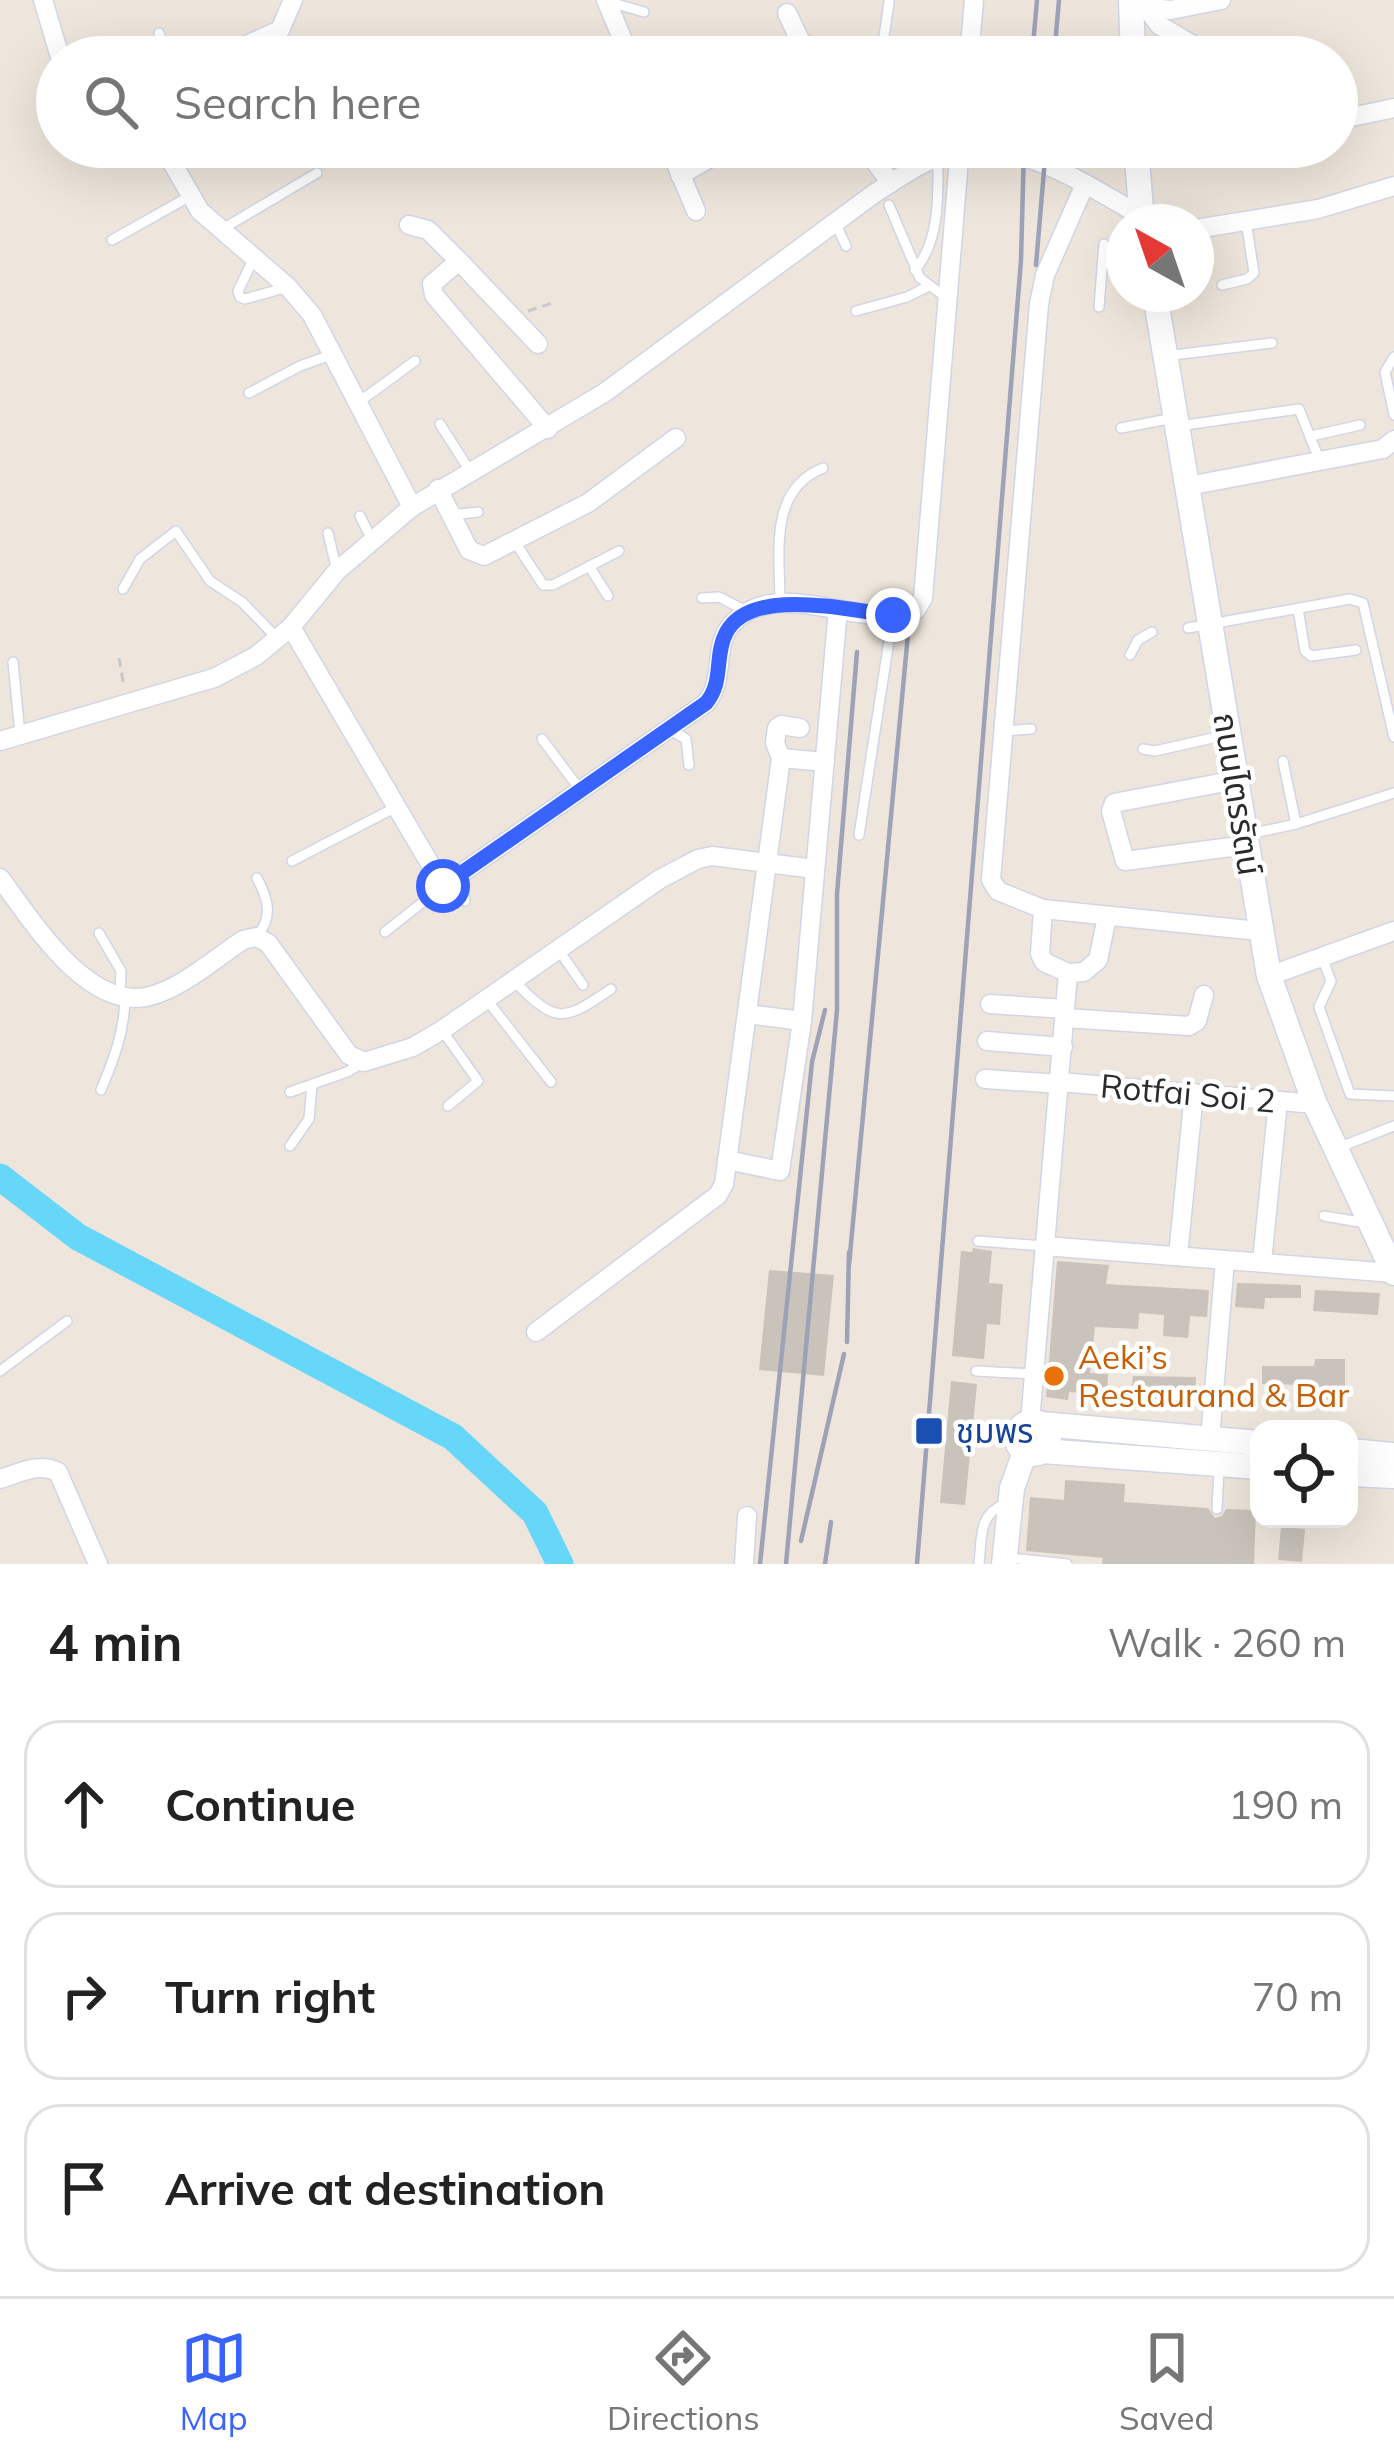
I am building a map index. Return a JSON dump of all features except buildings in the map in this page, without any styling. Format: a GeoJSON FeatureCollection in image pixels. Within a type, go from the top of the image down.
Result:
{"type":"FeatureCollection","features":[{"type":"Feature","properties":{"kind":"main road"},"geometry":{"type":"LineString","coordinates":[[1137,168],[1140,204]]}},
{"type":"Feature","properties":{"kind":"main road","name":"ถนนไตรรัตน์"},"geometry":{"type":"LineString","coordinates":[[1158,312],[1188,486],[1200,627],[1229,734],[1269,976],[1315,1104],[1394,1273]]}},
{"type":"Feature","properties":{"kind":"main road"},"geometry":{"type":"LineString","coordinates":[[1036,1423],[1250,1465]]}},
{"type":"Feature","properties":{"kind":"main road"},"geometry":{"type":"LineString","coordinates":[[996,1562],[1010,1502],[1034,1451],[1049,1437],[1036,1423]]}},
{"type":"Feature","properties":{"kind":"main road"},"geometry":{"type":"LineString","coordinates":[[1034,1451],[1212,1455],[1250,1445]]}},
{"type":"Feature","properties":{"kind":"main road"},"geometry":{"type":"LineString","coordinates":[[1358,1452],[1394,1455]]}},
{"type":"Feature","properties":{"kind":"main road"},"geometry":{"type":"LineString","coordinates":[[1358,1474],[1394,1476]]}},
{"type":"Feature","properties":{"kind":"street"},"geometry":{"type":"LineString","coordinates":[[43,0],[54,36]]}},
{"type":"Feature","properties":{"kind":"street"},"geometry":{"type":"LineString","coordinates":[[267,36],[280,30],[293,0]]}},
{"type":"Feature","properties":{"kind":"street"},"geometry":{"type":"LineString","coordinates":[[971,36],[974,0]]}},
{"type":"Feature","properties":{"kind":"street"},"geometry":{"type":"LineString","coordinates":[[1135,10],[1171,10],[1221,0]]}},
{"type":"Feature","properties":{"kind":"street"},"geometry":{"type":"LineString","coordinates":[[606,1],[621,36]]}},
{"type":"Feature","properties":{"kind":"street"},"geometry":{"type":"LineString","coordinates":[[1135,10],[1178,36]]}},
{"type":"Feature","properties":{"kind":"street"},"geometry":{"type":"LineString","coordinates":[[787,13],[798,36]]}},
{"type":"Feature","properties":{"kind":"street"},"geometry":{"type":"LineString","coordinates":[[1358,116],[1394,108]]}},
{"type":"Feature","properties":{"kind":"street"},"geometry":{"type":"LineString","coordinates":[[176,168],[200,211],[288,286],[312,315],[412,507]]}},
{"type":"Feature","properties":{"kind":"street"},"geometry":{"type":"LineString","coordinates":[[677,168],[696,211]]}},
{"type":"Feature","properties":{"kind":"street"},"geometry":{"type":"LineString","coordinates":[[680,175],[692,168]]}},
{"type":"Feature","properties":{"kind":"street"},"geometry":{"type":"LineString","coordinates":[[880,168],[891,183]]}},
{"type":"Feature","properties":{"kind":"street"},"geometry":{"type":"LineString","coordinates":[[10,738],[214,678],[285,633],[337,571],[412,507],[548,429],[637,369],[910,168]]}},
{"type":"Feature","properties":{"kind":"street"},"geometry":{"type":"LineString","coordinates":[[285,633],[451,881],[712,696],[728,628],[748,612],[780,603],[893,615],[916,610],[923,598],[958,168]]}},
{"type":"Feature","properties":{"kind":"street"},"geometry":{"type":"LineString","coordinates":[[1045,168],[1127,204]]}},
{"type":"Feature","properties":{"kind":"street"},"geometry":{"type":"LineString","coordinates":[[1085,184],[1045,275],[1039,304],[991,880],[998,891],[1042,909],[1259,932]]}},
{"type":"Feature","properties":{"kind":"street"},"geometry":{"type":"LineString","coordinates":[[1214,226],[1318,209],[1394,186]]}},
{"type":"Feature","properties":{"kind":"street"},"geometry":{"type":"LineString","coordinates":[[410,225],[428,230],[538,344]]}},
{"type":"Feature","properties":{"kind":"street"},"geometry":{"type":"LineString","coordinates":[[460,261],[431,290],[548,429]]}},
{"type":"Feature","properties":{"kind":"street"},"geometry":{"type":"LineString","coordinates":[[439,489],[469,550],[478,556],[587,502],[676,438]]}},
{"type":"Feature","properties":{"kind":"street"},"geometry":{"type":"LineString","coordinates":[[1188,486],[1383,449],[1394,440]]}},
{"type":"Feature","properties":{"kind":"street"},"geometry":{"type":"LineString","coordinates":[[727,1160],[781,1171],[802,1021],[838,609]]}},
{"type":"Feature","properties":{"kind":"street"},"geometry":{"type":"LineString","coordinates":[[536,1332],[703,1210],[724,1184],[781,758],[777,728],[800,728]]}},
{"type":"Feature","properties":{"kind":"street"},"geometry":{"type":"LineString","coordinates":[[781,758],[825,762]]}},
{"type":"Feature","properties":{"kind":"street"},"geometry":{"type":"LineString","coordinates":[[1236,780],[1114,802],[1111,812],[1126,861],[1245,840]]}},
{"type":"Feature","properties":{"kind":"street"},"geometry":{"type":"LineString","coordinates":[[0,878],[56,952],[101,988],[122,996],[145,997],[169,988],[243,940],[256,937],[268,943],[349,1055],[364,1062],[385,1058],[442,1030],[660,879],[698,859],[712,856],[815,869]]}},
{"type":"Feature","properties":{"kind":"street"},"geometry":{"type":"LineString","coordinates":[[1042,909],[1040,954],[1044,962],[1068,973],[1084,972],[1098,960],[1108,917]]}},
{"type":"Feature","properties":{"kind":"street"},"geometry":{"type":"LineString","coordinates":[[1269,976],[1394,931]]}},
{"type":"Feature","properties":{"kind":"street"},"geometry":{"type":"LineString","coordinates":[[1036,1423],[1033,1374],[1068,973]]}},
{"type":"Feature","properties":{"kind":"street"},"geometry":{"type":"LineString","coordinates":[[990,1004],[1189,1026],[1196,1021],[1204,995]]}},
{"type":"Feature","properties":{"kind":"street"},"geometry":{"type":"LineString","coordinates":[[748,1014],[802,1021]]}},
{"type":"Feature","properties":{"kind":"street"},"geometry":{"type":"LineString","coordinates":[[987,1041],[1063,1047]]}},
{"type":"Feature","properties":{"kind":"street","name":"Rotfai Soi 2"},"geometry":{"type":"LineString","coordinates":[[985,1078],[1315,1104]]}},
{"type":"Feature","properties":{"kind":"street"},"geometry":{"type":"LineString","coordinates":[[1178,1256],[1193,1094]]}},
{"type":"Feature","properties":{"kind":"street"},"geometry":{"type":"LineString","coordinates":[[1262,1262],[1277,1100]]}},
{"type":"Feature","properties":{"kind":"street"},"geometry":{"type":"LineString","coordinates":[[1044,1246],[1394,1273]]}},
{"type":"Feature","properties":{"kind":"street"},"geometry":{"type":"LineString","coordinates":[[1212,1455],[1225,1259]]}},
{"type":"Feature","properties":{"kind":"street"},"geometry":{"type":"LineString","coordinates":[[0,1479],[47,1467],[58,1472],[98,1564]]}},
{"type":"Feature","properties":{"kind":"street"},"geometry":{"type":"LineString","coordinates":[[744,1564],[747,1516]]}},
{"type":"Feature","properties":{"kind":"lane"},"geometry":{"type":"LineString","coordinates":[[606,1],[644,12]]}},
{"type":"Feature","properties":{"kind":"lane"},"geometry":{"type":"LineString","coordinates":[[883,36],[889,2]]}},
{"type":"Feature","properties":{"kind":"lane"},"geometry":{"type":"LineString","coordinates":[[915,270],[928,255],[932,237],[926,168]]}},
{"type":"Feature","properties":{"kind":"lane"},"geometry":{"type":"LineString","coordinates":[[219,230],[317,173]]}},
{"type":"Feature","properties":{"kind":"lane"},"geometry":{"type":"LineString","coordinates":[[112,240],[192,195]]}},
{"type":"Feature","properties":{"kind":"lane"},"geometry":{"type":"LineString","coordinates":[[889,205],[915,270],[927,287],[948,299]]}},
{"type":"Feature","properties":{"kind":"lane"},"geometry":{"type":"LineString","coordinates":[[1222,285],[1254,273],[1246,221]]}},
{"type":"Feature","properties":{"kind":"lane"},"geometry":{"type":"LineString","coordinates":[[835,222],[847,246]]}},
{"type":"Feature","properties":{"kind":"lane"},"geometry":{"type":"LineString","coordinates":[[1100,307],[1104,244]]}},
{"type":"Feature","properties":{"kind":"lane"},"geometry":{"type":"LineString","coordinates":[[254,259],[238,291],[240,297],[288,286]]}},
{"type":"Feature","properties":{"kind":"lane"},"geometry":{"type":"LineString","coordinates":[[856,311],[908,298],[927,287]]}},
{"type":"Feature","properties":{"kind":"lane"},"geometry":{"type":"LineString","coordinates":[[1166,356],[1272,343]]}},
{"type":"Feature","properties":{"kind":"lane"},"geometry":{"type":"LineString","coordinates":[[249,393],[333,355]]}},
{"type":"Feature","properties":{"kind":"lane"},"geometry":{"type":"LineString","coordinates":[[1394,357],[1385,372],[1394,415]]}},
{"type":"Feature","properties":{"kind":"lane"},"geometry":{"type":"LineString","coordinates":[[358,402],[416,361]]}},
{"type":"Feature","properties":{"kind":"lane"},"geometry":{"type":"LineString","coordinates":[[1121,428],[1299,409],[1319,459]]}},
{"type":"Feature","properties":{"kind":"lane"},"geometry":{"type":"LineString","coordinates":[[440,424],[470,471]]}},
{"type":"Feature","properties":{"kind":"lane"},"geometry":{"type":"LineString","coordinates":[[1311,436],[1360,425]]}},
{"type":"Feature","properties":{"kind":"lane"},"geometry":{"type":"LineString","coordinates":[[780,603],[779,546],[787,495],[806,475],[823,468]]}},
{"type":"Feature","properties":{"kind":"lane"},"geometry":{"type":"LineString","coordinates":[[451,515],[478,512]]}},
{"type":"Feature","properties":{"kind":"lane"},"geometry":{"type":"LineString","coordinates":[[360,516],[372,540]]}},
{"type":"Feature","properties":{"kind":"lane"},"geometry":{"type":"LineString","coordinates":[[123,589],[140,559],[176,531],[210,581],[285,633]]}},
{"type":"Feature","properties":{"kind":"lane"},"geometry":{"type":"LineString","coordinates":[[328,533],[337,571]]}},
{"type":"Feature","properties":{"kind":"lane"},"geometry":{"type":"LineString","coordinates":[[514,542],[543,585],[553,585],[619,550]]}},
{"type":"Feature","properties":{"kind":"lane"},"geometry":{"type":"LineString","coordinates":[[589,566],[608,596]]}},
{"type":"Feature","properties":{"kind":"lane"},"geometry":{"type":"LineString","coordinates":[[702,598],[735,602],[748,612]]}},
{"type":"Feature","properties":{"kind":"lane"},"geometry":{"type":"LineString","coordinates":[[1200,627],[1350,599],[1368,608],[1394,737]]}},
{"type":"Feature","properties":{"kind":"lane"},"geometry":{"type":"LineString","coordinates":[[1298,609],[1305,652],[1311,656],[1356,650]]}},
{"type":"Feature","properties":{"kind":"lane"},"geometry":{"type":"LineString","coordinates":[[859,835],[893,615]]}},
{"type":"Feature","properties":{"kind":"lane"},"geometry":{"type":"LineString","coordinates":[[1130,655],[1138,640],[1152,632]]}},
{"type":"Feature","properties":{"kind":"lane"},"geometry":{"type":"LineString","coordinates":[[10,738],[13,662]]}},
{"type":"Feature","properties":{"kind":"lane"},"geometry":{"type":"LineString","coordinates":[[669,729],[686,739],[689,765]]}},
{"type":"Feature","properties":{"kind":"lane"},"geometry":{"type":"LineString","coordinates":[[1004,731],[1031,729]]}},
{"type":"Feature","properties":{"kind":"lane"},"geometry":{"type":"LineString","coordinates":[[1143,749],[1155,751],[1229,734]]}},
{"type":"Feature","properties":{"kind":"lane"},"geometry":{"type":"LineString","coordinates":[[542,740],[580,791]]}},
{"type":"Feature","properties":{"kind":"lane"},"geometry":{"type":"LineString","coordinates":[[1283,761],[1296,824]]}},
{"type":"Feature","properties":{"kind":"lane"},"geometry":{"type":"LineString","coordinates":[[1245,840],[1394,794]]}},
{"type":"Feature","properties":{"kind":"lane"},"geometry":{"type":"LineString","coordinates":[[292,861],[398,806]]}},
{"type":"Feature","properties":{"kind":"lane"},"geometry":{"type":"LineString","coordinates":[[256,937],[269,913],[257,878]]}},
{"type":"Feature","properties":{"kind":"lane"},"geometry":{"type":"LineString","coordinates":[[385,932],[451,881],[466,901]]}},
{"type":"Feature","properties":{"kind":"lane"},"geometry":{"type":"LineString","coordinates":[[99,932],[121,971],[125,1017],[101,1090]]}},
{"type":"Feature","properties":{"kind":"lane"},"geometry":{"type":"LineString","coordinates":[[560,952],[583,985]]}},
{"type":"Feature","properties":{"kind":"lane"},"geometry":{"type":"LineString","coordinates":[[1322,957],[1330,981],[1319,1007],[1350,1094],[1394,1096]]}},
{"type":"Feature","properties":{"kind":"lane"},"geometry":{"type":"LineString","coordinates":[[515,982],[554,1015],[568,1015],[611,989]]}},
{"type":"Feature","properties":{"kind":"lane"},"geometry":{"type":"LineString","coordinates":[[488,1000],[551,1082]]}},
{"type":"Feature","properties":{"kind":"lane"},"geometry":{"type":"LineString","coordinates":[[442,1030],[478,1081],[448,1106]]}},
{"type":"Feature","properties":{"kind":"lane"},"geometry":{"type":"LineString","coordinates":[[290,1091],[364,1062]]}},
{"type":"Feature","properties":{"kind":"lane"},"geometry":{"type":"LineString","coordinates":[[290,1146],[309,1119],[313,1085]]}},
{"type":"Feature","properties":{"kind":"lane"},"geometry":{"type":"LineString","coordinates":[[1335,1149],[1394,1126]]}},
{"type":"Feature","properties":{"kind":"lane"},"geometry":{"type":"LineString","coordinates":[[1324,1216],[1370,1224]]}},
{"type":"Feature","properties":{"kind":"lane"},"geometry":{"type":"LineString","coordinates":[[979,1241],[1044,1246]]}},
{"type":"Feature","properties":{"kind":"lane"},"geometry":{"type":"LineString","coordinates":[[0,1371],[67,1322]]}},
{"type":"Feature","properties":{"kind":"lane"},"geometry":{"type":"LineString","coordinates":[[976,1371],[1033,1374]]}},
{"type":"Feature","properties":{"kind":"lane"},"geometry":{"type":"LineString","coordinates":[[1212,1455],[1217,1509]]}},
{"type":"Feature","properties":{"kind":"lane"},"geometry":{"type":"LineString","coordinates":[[996,1562],[1067,1564]]}},
{"type":"Feature","properties":{"kind":"path"},"geometry":{"type":"LineString","coordinates":[[119,658],[127,706]]}},
{"type":"Feature","properties":{"kind":"waterway"},"geometry":{"type":"LineString","coordinates":[[0,1177],[78,1237],[453,1437],[535,1513],[560,1564]]}},
{"type":"Feature","properties":{"kind":"railway"},"geometry":{"type":"LineString","coordinates":[[1034,36],[1037,0]]}},
{"type":"Feature","properties":{"kind":"railway"},"geometry":{"type":"LineString","coordinates":[[1056,36],[1059,0]]}},
{"type":"Feature","properties":{"kind":"railway"},"geometry":{"type":"LineString","coordinates":[[917,1564],[1021,260],[1023,168]]}},
{"type":"Feature","properties":{"kind":"railway"},"geometry":{"type":"LineString","coordinates":[[1036,265],[1044,168]]}},
{"type":"Feature","properties":{"kind":"railway"},"geometry":{"type":"LineString","coordinates":[[849,1265],[908,634]]}},
{"type":"Feature","properties":{"kind":"railway"},"geometry":{"type":"LineString","coordinates":[[786,1564],[837,1010],[837,894],[857,652]]}},
{"type":"Feature","properties":{"kind":"railway"},"geometry":{"type":"LineString","coordinates":[[760,1564],[812,1062],[825,1010]]}},
{"type":"Feature","properties":{"kind":"railway"},"geometry":{"type":"LineString","coordinates":[[847,1342],[849,1252]]}},
{"type":"Feature","properties":{"kind":"railway"},"geometry":{"type":"LineString","coordinates":[[801,1541],[844,1354]]}},
{"type":"Feature","properties":{"kind":"railway"},"geometry":{"type":"LineString","coordinates":[[825,1564],[831,1522]]}},
{"type":"Feature","properties":{"kind":"place","name":"Aeki’s Restaurand & Bar"},"geometry":{"type":"Point","coordinates":[1054,1376]}},
{"type":"Feature","properties":{"kind":"place","name":"ชุมพร"},"geometry":{"type":"Point","coordinates":[929,1431]}},
{"type":"Feature","properties":{"kind":"route"},"geometry":{"type":"LineString","coordinates":[[443,886],[706,703],[717,686],[728,628],[748,612],[780,603],[893,615]]}}]}
